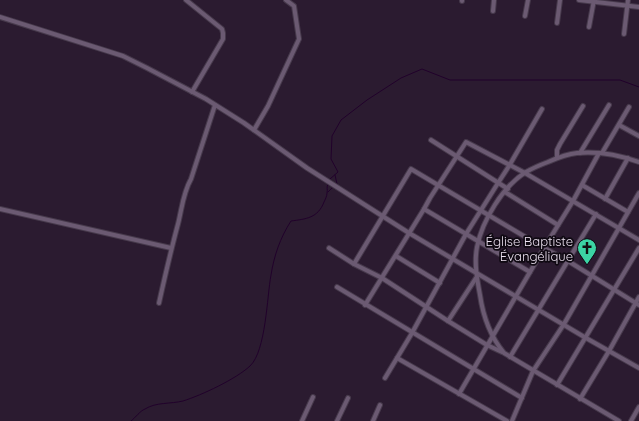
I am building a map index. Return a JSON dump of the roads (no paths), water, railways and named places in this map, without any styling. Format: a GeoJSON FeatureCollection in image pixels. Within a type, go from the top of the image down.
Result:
{"type":"FeatureCollection","features":[{"type":"Feature","properties":{"kind":"street"},"geometry":{"type":"LineString","coordinates":[[186,0],[222,29],[223,32],[223,39],[192,92]]}},
{"type":"Feature","properties":{"kind":"street"},"geometry":{"type":"LineString","coordinates":[[254,130],[268,106],[299,39],[294,6],[286,0]]}},
{"type":"Feature","properties":{"kind":"street"},"geometry":{"type":"LineString","coordinates":[[493,11],[494,0]]}},
{"type":"Feature","properties":{"kind":"street"},"geometry":{"type":"LineString","coordinates":[[526,16],[528,0]]}},
{"type":"Feature","properties":{"kind":"street"},"geometry":{"type":"LineString","coordinates":[[557,23],[560,0]]}},
{"type":"Feature","properties":{"kind":"street"},"geometry":{"type":"LineString","coordinates":[[579,0],[639,7]]}},
{"type":"Feature","properties":{"kind":"street"},"geometry":{"type":"LineString","coordinates":[[624,34],[628,0]]}},
{"type":"Feature","properties":{"kind":"street"},"geometry":{"type":"LineString","coordinates":[[589,28],[594,1]]}},
{"type":"Feature","properties":{"kind":"street"},"geometry":{"type":"LineString","coordinates":[[0,17],[123,56],[192,92],[254,130],[307,168],[409,233],[639,368]]}},
{"type":"Feature","properties":{"kind":"street"},"geometry":{"type":"LineString","coordinates":[[159,303],[186,189],[191,179],[215,105]]}},
{"type":"Feature","properties":{"kind":"street"},"geometry":{"type":"LineString","coordinates":[[580,153],[609,105]]}},
{"type":"Feature","properties":{"kind":"street"},"geometry":{"type":"LineString","coordinates":[[557,158],[557,150],[583,106]]}},
{"type":"Feature","properties":{"kind":"street"},"geometry":{"type":"LineString","coordinates":[[459,394],[600,153],[629,107]]}},
{"type":"Feature","properties":{"kind":"street"},"geometry":{"type":"LineString","coordinates":[[385,378],[480,210],[510,166],[542,109]]}},
{"type":"Feature","properties":{"kind":"street"},"geometry":{"type":"LineString","coordinates":[[619,125],[639,136]]}},
{"type":"Feature","properties":{"kind":"street"},"geometry":{"type":"LineString","coordinates":[[430,140],[498,183],[506,191],[558,225]]}},
{"type":"Feature","properties":{"kind":"street"},"geometry":{"type":"LineString","coordinates":[[365,305],[466,142],[525,173],[639,240]]}},
{"type":"Feature","properties":{"kind":"street"},"geometry":{"type":"LineString","coordinates":[[504,353],[492,336],[483,311],[476,278],[476,254],[478,242],[493,208],[506,191],[525,173],[557,158],[580,153],[600,153],[628,158],[639,162]]}},
{"type":"Feature","properties":{"kind":"street"},"geometry":{"type":"LineString","coordinates":[[605,199],[628,158]]}},
{"type":"Feature","properties":{"kind":"street"},"geometry":{"type":"LineString","coordinates":[[354,264],[411,169],[592,275],[637,304]]}},
{"type":"Feature","properties":{"kind":"street"},"geometry":{"type":"LineString","coordinates":[[582,185],[628,212]]}},
{"type":"Feature","properties":{"kind":"street"},"geometry":{"type":"LineString","coordinates":[[512,421],[533,371],[564,324],[639,193]]}},
{"type":"Feature","properties":{"kind":"street"},"geometry":{"type":"LineString","coordinates":[[0,209],[171,248]]}},
{"type":"Feature","properties":{"kind":"street"},"geometry":{"type":"LineString","coordinates":[[424,209],[530,272]]}},
{"type":"Feature","properties":{"kind":"street"},"geometry":{"type":"LineString","coordinates":[[510,357],[540,310],[596,214]]}},
{"type":"Feature","properties":{"kind":"street"},"geometry":{"type":"LineString","coordinates":[[329,248],[354,264],[382,278],[487,345],[504,353],[619,421]]}},
{"type":"Feature","properties":{"kind":"street"},"geometry":{"type":"LineString","coordinates":[[557,385],[639,248]]}},
{"type":"Feature","properties":{"kind":"street"},"geometry":{"type":"LineString","coordinates":[[396,256],[440,283]]}},
{"type":"Feature","properties":{"kind":"street"},"geometry":{"type":"LineString","coordinates":[[448,321],[476,278]]}},
{"type":"Feature","properties":{"kind":"street"},"geometry":{"type":"LineString","coordinates":[[337,287],[473,370],[522,398]]}},
{"type":"Feature","properties":{"kind":"street"},"geometry":{"type":"LineString","coordinates":[[580,399],[637,304],[639,297]]}},
{"type":"Feature","properties":{"kind":"street"},"geometry":{"type":"LineString","coordinates":[[397,358],[507,421]]}},
{"type":"Feature","properties":{"kind":"street"},"geometry":{"type":"LineString","coordinates":[[302,421],[313,397]]}},
{"type":"Feature","properties":{"kind":"street"},"geometry":{"type":"LineString","coordinates":[[337,421],[348,398]]}},
{"type":"Feature","properties":{"kind":"street"},"geometry":{"type":"LineString","coordinates":[[373,421],[380,405]]}},
{"type":"Feature","properties":{"kind":"street"},"geometry":{"type":"LineString","coordinates":[[631,421],[639,407]]}},
{"type":"Feature","properties":{"kind":"waterway"},"geometry":{"type":"LineString","coordinates":[[330,179],[338,172],[331,159],[332,136],[341,120],[367,100],[401,78],[422,69],[450,80],[620,80],[639,87]]}},
{"type":"Feature","properties":{"kind":"waterway"},"geometry":{"type":"LineString","coordinates":[[335,175],[337,184]]}},
{"type":"Feature","properties":{"kind":"waterway"},"geometry":{"type":"LineString","coordinates":[[131,421],[141,411],[149,407],[159,404],[183,401],[200,395],[228,381],[250,366],[255,359],[263,336],[272,268],[281,241],[291,221],[315,215],[326,197],[328,184]]}},
{"type":"Feature","properties":{"kind":"waterway"},"geometry":{"type":"LineString","coordinates":[[328,192],[333,187]]}},
{"type":"Feature","properties":{"kind":"place","name":"Église Baptiste Évangélique"},"geometry":{"type":"Point","coordinates":[587,265]}}]}
